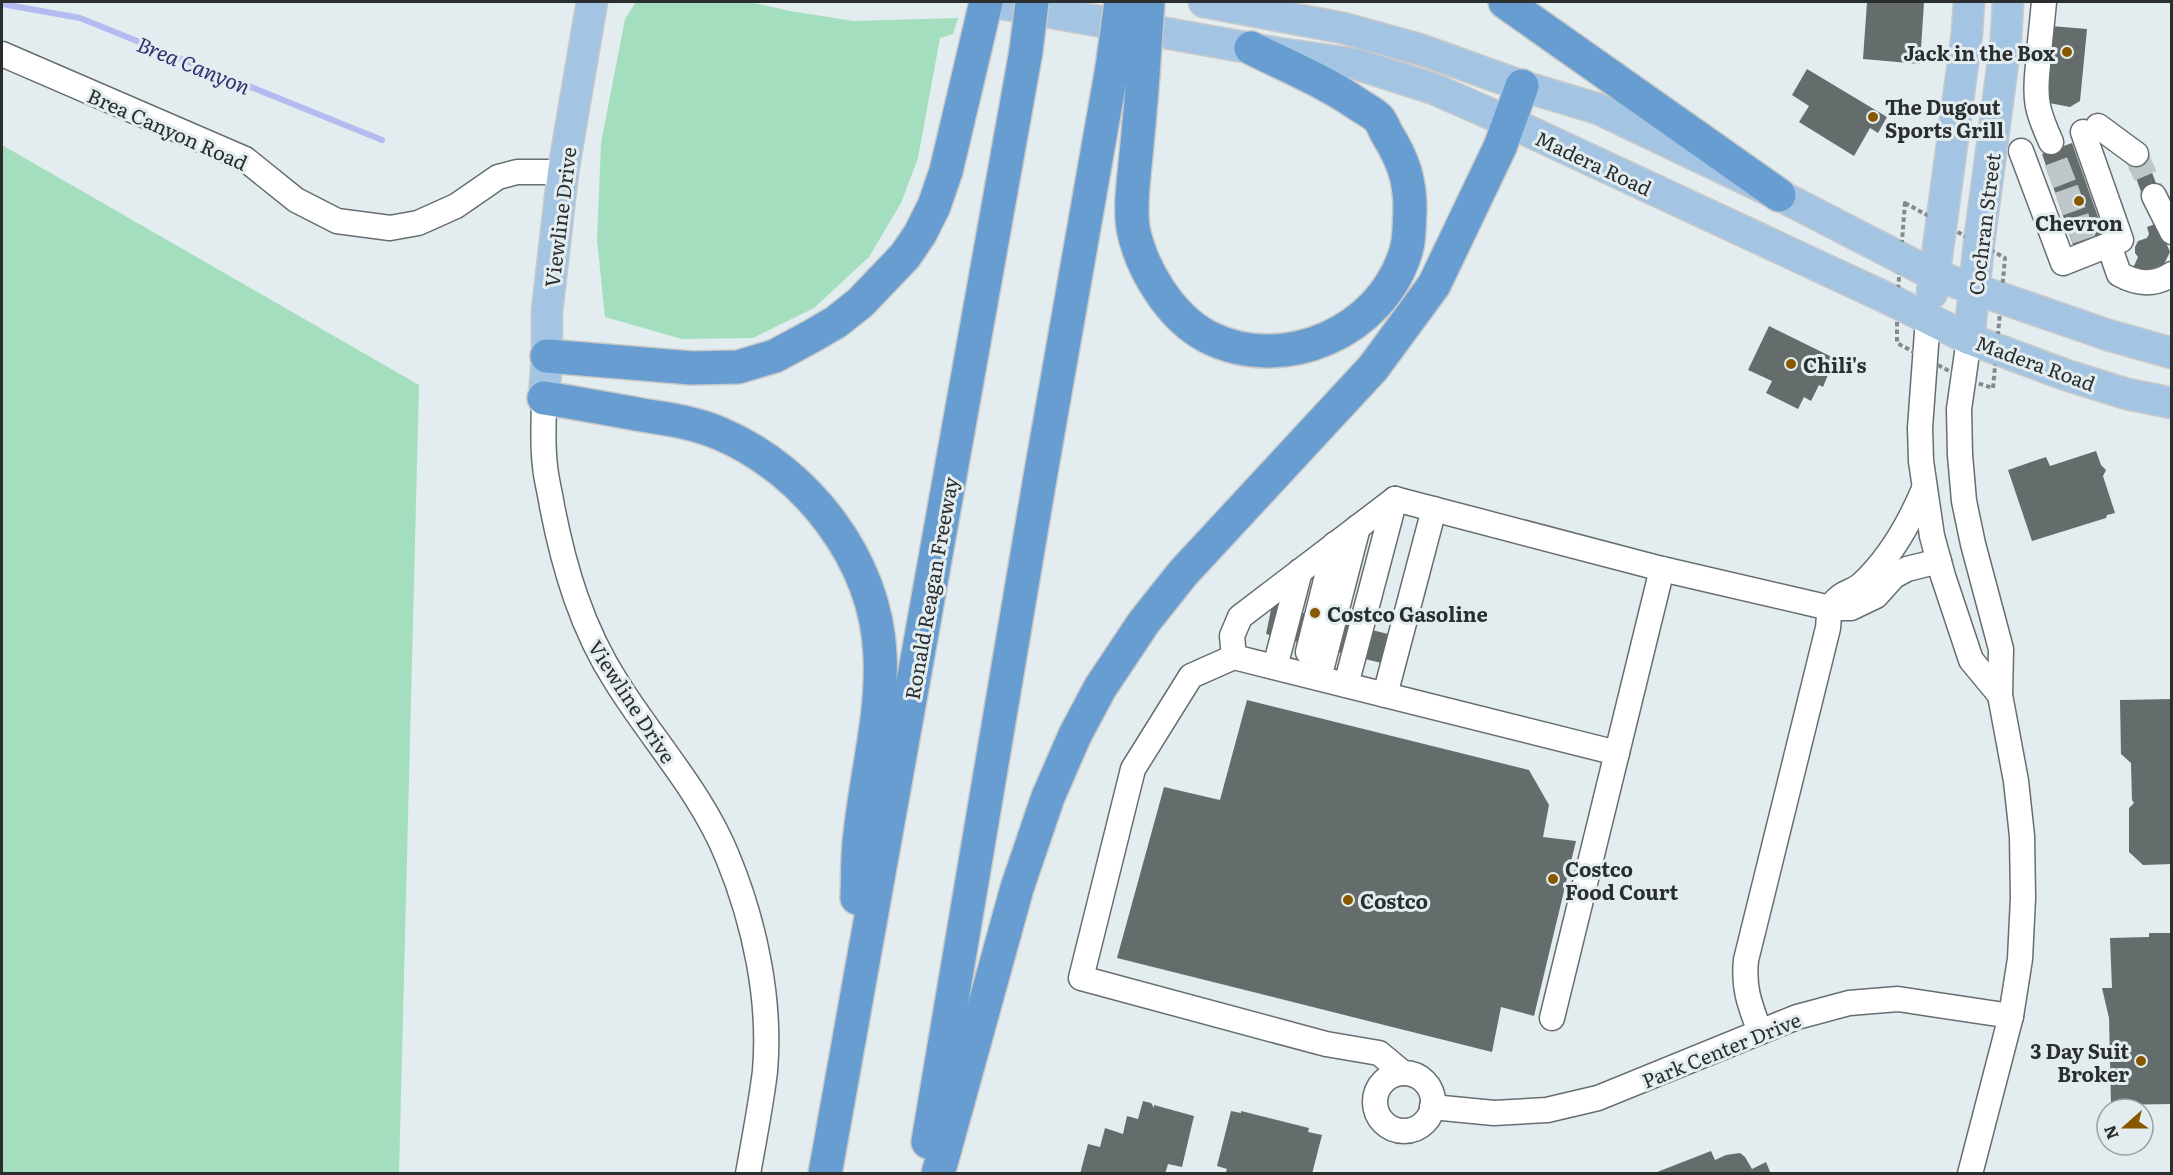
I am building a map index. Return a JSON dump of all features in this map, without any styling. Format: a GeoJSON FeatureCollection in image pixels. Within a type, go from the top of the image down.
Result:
{"type":"FeatureCollection","features":[{"type":"Feature","properties":{"kind":"highway"},"geometry":{"type":"LineString","coordinates":[[547,356],[692,368],[738,367],[775,356],[836,322],[860,303],[905,256],[920,234],[934,206],[946,171],[986,2]]}},
{"type":"Feature","properties":{"kind":"highway","name":"Ronald Reagan Freeway"},"geometry":{"type":"LineString","coordinates":[[825,1173],[1026,51],[1032,2]]}},
{"type":"Feature","properties":{"kind":"highway"},"geometry":{"type":"LineString","coordinates":[[1121,2],[1128,71],[1133,227],[1140,251],[1153,280],[1171,308],[1207,336],[1231,346],[1286,351],[1333,338],[1359,321],[1381,299],[1407,250],[1410,190],[1401,157],[1378,118],[1343,94],[1251,48]]}},
{"type":"Feature","properties":{"kind":"highway"},"geometry":{"type":"LineString","coordinates":[[923,1173],[1041,472],[1128,71],[1148,2]]}},
{"type":"Feature","properties":{"kind":"highway"},"geometry":{"type":"LineString","coordinates":[[1505,2],[1779,195]]}},
{"type":"Feature","properties":{"kind":"highway"},"geometry":{"type":"LineString","coordinates":[[938,1173],[1017,888],[1048,797],[1075,735],[1100,688],[1144,622],[1183,573],[1373,368],[1434,285],[1500,147],[1522,86]]}},
{"type":"Feature","properties":{"kind":"highway"},"geometry":{"type":"LineString","coordinates":[[544,398],[690,423],[722,434],[757,453],[791,477],[838,534],[859,569],[875,613],[880,655],[877,724],[860,835],[851,1025]]}},
{"type":"Feature","properties":{"kind":"main road","name":"Viewline Drive"},"geometry":{"type":"LineString","coordinates":[[544,398],[548,311],[563,172],[592,2]]}},
{"type":"Feature","properties":{"kind":"main road","name":"Madera Road"},"geometry":{"type":"LineString","coordinates":[[991,2],[1251,48],[1356,64],[1434,89],[1509,122],[1969,339],[2066,375],[2127,394],[2172,403]]}},
{"type":"Feature","properties":{"kind":"main road"},"geometry":{"type":"LineString","coordinates":[[1204,2],[1343,28],[1422,50],[1522,86],[1599,109],[1779,195],[1935,275],[2108,335],[2172,353]]}},
{"type":"Feature","properties":{"kind":"main road","name":"Cochran Street"},"geometry":{"type":"LineString","coordinates":[[1928,318],[1968,33],[1969,2]]}},
{"type":"Feature","properties":{"kind":"main road","name":"Cochran Street"},"geometry":{"type":"LineString","coordinates":[[1969,339],[2008,2]]}},
{"type":"Feature","properties":{"kind":"street"},"geometry":{"type":"LineString","coordinates":[[2044,2],[2034,92],[2050,142]]}},
{"type":"Feature","properties":{"kind":"street","name":"Brea Canyon Road"},"geometry":{"type":"LineString","coordinates":[[2,54],[245,159],[296,200],[337,221],[390,228],[418,223],[456,206],[498,177],[517,172],[563,172]]}},
{"type":"Feature","properties":{"kind":"street"},"geometry":{"type":"LineString","coordinates":[[2021,152],[2041,179],[2061,235],[2062,263],[2121,240],[2106,219],[2086,163],[2090,129],[2136,154]]}},
{"type":"Feature","properties":{"kind":"street"},"geometry":{"type":"LineString","coordinates":[[2154,196],[2172,232]]}},
{"type":"Feature","properties":{"kind":"street"},"geometry":{"type":"LineString","coordinates":[[2109,245],[2119,274],[2129,279],[2145,283],[2160,281],[2172,274]]}},
{"type":"Feature","properties":{"kind":"street"},"geometry":{"type":"LineString","coordinates":[[1928,318],[1920,428],[1924,489],[1932,536],[1971,660],[2000,695]]}},
{"type":"Feature","properties":{"kind":"street"},"geometry":{"type":"LineString","coordinates":[[1969,339],[1959,409],[1964,501],[2001,649],[2000,695],[2016,781],[2022,836],[2023,898],[2020,959],[2011,1016],[1970,1173]]}},
{"type":"Feature","properties":{"kind":"street","name":"Viewline Drive"},"geometry":{"type":"LineString","coordinates":[[544,398],[545,465],[559,544],[575,597],[592,640],[617,683],[707,814],[728,857],[744,900],[755,943],[763,990],[765,1030],[765,1068],[748,1173]]}},
{"type":"Feature","properties":{"kind":"street"},"geometry":{"type":"LineString","coordinates":[[1760,1032],[1747,998],[1744,982],[1746,960],[1828,628],[1830,608],[1843,593],[1861,585],[1888,553],[1915,512],[1924,489]]}},
{"type":"Feature","properties":{"kind":"street"},"geometry":{"type":"LineString","coordinates":[[1234,657],[1232,636],[1240,617],[1366,520],[1414,504],[1662,568],[1830,608],[1851,608],[1876,596],[1900,572],[1939,561]]}},
{"type":"Feature","properties":{"kind":"street"},"geometry":{"type":"LineString","coordinates":[[1324,679],[1414,504]]}},
{"type":"Feature","properties":{"kind":"street"},"geometry":{"type":"LineString","coordinates":[[1324,679],[1414,504]]}},
{"type":"Feature","properties":{"kind":"street"},"geometry":{"type":"LineString","coordinates":[[1324,679],[1366,520]]}},
{"type":"Feature","properties":{"kind":"street"},"geometry":{"type":"LineString","coordinates":[[1324,679],[1328,549]]}},
{"type":"Feature","properties":{"kind":"street"},"geometry":{"type":"LineString","coordinates":[[1552,1018],[1662,568]]}},
{"type":"Feature","properties":{"kind":"street"},"geometry":{"type":"LineString","coordinates":[[1293,576],[1324,679]]}},
{"type":"Feature","properties":{"kind":"street"},"geometry":{"type":"LineString","coordinates":[[1403,1073],[1379,1053],[1326,1044],[1081,978],[1133,769],[1191,676],[1234,657],[1617,753]]}},
{"type":"Feature","properties":{"kind":"street","name":"Park Center Drive"},"geometry":{"type":"LineString","coordinates":[[1432,1107],[1494,1113],[1547,1110],[1598,1098],[1797,1017],[1849,1003],[1898,999],[2011,1016]]}},
{"type":"Feature","properties":{"kind":"street"},"geometry":{"type":"LineString","coordinates":[[1403,1073],[1422,1080],[1432,1096],[1432,1107],[1424,1122],[1408,1131],[1390,1128],[1383,1122],[1375,1107],[1375,1096],[1379,1087],[1385,1080],[1403,1073]]}},
{"type":"Feature","properties":{"kind":"green space"},"geometry":{"type":"Polygon","coordinates":[[[636,2],[749,2],[853,21],[958,18],[953,34],[940,38],[918,158],[901,203],[869,257],[814,308],[753,338],[682,339],[605,317],[597,240],[601,143],[625,19],[636,2]]]}},
{"type":"Feature","properties":{"kind":"green space"},"geometry":{"type":"Polygon","coordinates":[[[2,145],[419,385],[399,1173],[2,1173],[2,145]]]}},
{"type":"Feature","properties":{"kind":"building"},"geometry":{"type":"Polygon","coordinates":[[[1867,2],[1924,2],[1920,64],[1863,59],[1867,2]]]}},
{"type":"Feature","properties":{"kind":"building","name":"Jack in the Box"},"geometry":{"type":"Polygon","coordinates":[[[2051,26],[2087,29],[2080,101],[2070,107],[2044,102],[2051,26]]]}},
{"type":"Feature","properties":{"kind":"building"},"geometry":{"type":"Polygon","coordinates":[[[1807,69],[1887,117],[1878,133],[1870,128],[1854,156],[1799,122],[1809,106],[1792,95],[1807,69]]]}},
{"type":"Feature","properties":{"kind":"building"},"geometry":{"type":"Polygon","coordinates":[[[2072,143],[2104,234],[2073,245],[2042,154],[2072,143]]]}},
{"type":"Feature","properties":{"kind":"building"},"geometry":{"type":"Polygon","coordinates":[[[2144,151],[2160,194],[2144,200],[2135,175],[2130,171],[2127,162],[2144,151]]]}},
{"type":"Feature","properties":{"kind":"building"},"geometry":{"type":"Polygon","coordinates":[[[2158,223],[2170,252],[2164,264],[2142,273],[2133,268],[2138,257],[2135,247],[2138,241],[2147,238],[2149,234],[2147,227],[2158,223]]]}},
{"type":"Feature","properties":{"kind":"building","name":"Chili's"},"geometry":{"type":"Polygon","coordinates":[[[1769,326],[1834,358],[1825,374],[1828,375],[1823,387],[1819,385],[1811,401],[1804,397],[1798,409],[1766,393],[1772,381],[1748,370],[1769,326]]]}},
{"type":"Feature","properties":{"kind":"building"},"geometry":{"type":"Polygon","coordinates":[[[2096,451],[2101,465],[2106,470],[2103,476],[2115,513],[2107,515],[2106,518],[2032,541],[2008,470],[2046,457],[2050,466],[2096,451]]]}},
{"type":"Feature","properties":{"kind":"building"},"geometry":{"type":"Polygon","coordinates":[[[1272,605],[1404,638],[1397,667],[1266,634],[1272,605]]]}},
{"type":"Feature","properties":{"kind":"building"},"geometry":{"type":"Polygon","coordinates":[[[2172,699],[2172,864],[2143,865],[2129,852],[2129,808],[2134,803],[2131,763],[2121,754],[2120,700],[2172,699]]]}},
{"type":"Feature","properties":{"kind":"building","name":"Costco"},"geometry":{"type":"Polygon","coordinates":[[[1247,700],[1529,770],[1549,805],[1543,837],[1576,841],[1534,1016],[1501,1007],[1492,1052],[1117,958],[1164,787],[1220,800],[1247,700]]]}},
{"type":"Feature","properties":{"kind":"building","name":"3 Day Suit Broker"},"geometry":{"type":"Polygon","coordinates":[[[2149,933],[2172,933],[2172,1104],[2155,1104],[2155,1097],[2111,1097],[2109,1018],[2102,988],[2112,988],[2110,938],[2149,937],[2149,933]]]}},
{"type":"Feature","properties":{"kind":"building"},"geometry":{"type":"Polygon","coordinates":[[[1143,1101],[1151,1103],[1154,1108],[1154,1105],[1194,1116],[1182,1167],[1168,1164],[1165,1174],[1080,1174],[1088,1144],[1100,1147],[1105,1128],[1123,1134],[1127,1116],[1138,1119],[1143,1101]]]}},
{"type":"Feature","properties":{"kind":"building"},"geometry":{"type":"Polygon","coordinates":[[[1231,1111],[1241,1113],[1241,1111],[1309,1128],[1308,1132],[1322,1135],[1312,1174],[1225,1174],[1227,1169],[1217,1166],[1231,1111]]]}},
{"type":"Feature","properties":{"kind":"building"},"geometry":{"type":"Polygon","coordinates":[[[1711,1151],[1715,1160],[1726,1155],[1740,1153],[1752,1169],[1766,1162],[1771,1174],[1652,1174],[1711,1151]]]}},
{"type":"Feature","properties":{"kind":"waterway","name":"Brea Canyon"},"geometry":{"type":"LineString","coordinates":[[2,4],[80,18],[382,140]]}},
{"type":"Feature","properties":{"kind":"tunnel"},"geometry":{"type":"LineString","coordinates":[[2136,154],[2154,196]]}},
{"type":"Feature","properties":{"kind":"tunnel"},"geometry":{"type":"LineString","coordinates":[[2049,177],[2080,165]]}},
{"type":"Feature","properties":{"kind":"tunnel"},"geometry":{"type":"LineString","coordinates":[[2059,204],[2090,193]]}},
{"type":"Feature","properties":{"kind":"tunnel"},"geometry":{"type":"LineString","coordinates":[[2069,232],[2100,222]]}},
{"type":"Feature","properties":{"kind":"place","name":"Jack in the Box"},"geometry":{"type":"Point","coordinates":[2067,52]}},
{"type":"Feature","properties":{"kind":"place","name":"The Dugout Sports Grill"},"geometry":{"type":"Point","coordinates":[1873,117]}},
{"type":"Feature","properties":{"kind":"place","name":"Chevron"},"geometry":{"type":"Point","coordinates":[2079,201]}},
{"type":"Feature","properties":{"kind":"place","name":"Chili's"},"geometry":{"type":"Point","coordinates":[1791,364]}},
{"type":"Feature","properties":{"kind":"place","name":"Costco Gasoline"},"geometry":{"type":"Point","coordinates":[1315,613]}},
{"type":"Feature","properties":{"kind":"place","name":"Costco Food Court"},"geometry":{"type":"Point","coordinates":[1553,879]}},
{"type":"Feature","properties":{"kind":"place","name":"Costco"},"geometry":{"type":"Point","coordinates":[1348,900]}},
{"type":"Feature","properties":{"kind":"place","name":"3 Day Suit Broker"},"geometry":{"type":"Point","coordinates":[2141,1061]}}]}
